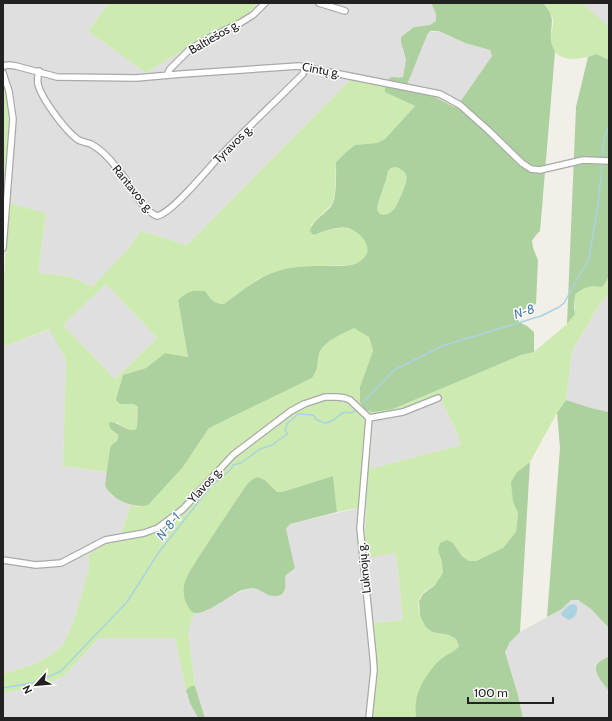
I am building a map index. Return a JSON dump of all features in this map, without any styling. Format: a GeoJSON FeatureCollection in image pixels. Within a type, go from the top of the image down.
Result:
{"type":"FeatureCollection","features":[{"type":"Feature","properties":{"kind":"street","name":"Baltiešos g."},"geometry":{"type":"LineString","coordinates":[[168,75],[167,72],[190,49],[240,23],[253,15],[265,3]]}},
{"type":"Feature","properties":{"kind":"street"},"geometry":{"type":"LineString","coordinates":[[319,3],[345,11]]}},
{"type":"Feature","properties":{"kind":"street","name":"Cintų g."},"geometry":{"type":"LineString","coordinates":[[3,66],[9,65],[38,71],[57,77],[136,78],[294,66],[440,94],[460,105],[522,163],[531,169],[540,170],[583,160],[609,161]]}},
{"type":"Feature","properties":{"kind":"street","name":"Tyravos g."},"geometry":{"type":"LineString","coordinates":[[157,216],[164,214],[303,74],[305,68]]}},
{"type":"Feature","properties":{"kind":"street","name":"Rantavos g."},"geometry":{"type":"LineString","coordinates":[[38,71],[38,83],[40,89],[54,112],[74,137],[78,140],[91,144],[117,167],[143,204],[152,214],[157,216]]}},
{"type":"Feature","properties":{"kind":"street"},"geometry":{"type":"LineString","coordinates":[[3,73],[9,91],[12,119],[5,192],[3,248]]}},
{"type":"Feature","properties":{"kind":"street","name":"Ylavos g."},"geometry":{"type":"LineString","coordinates":[[3,560],[36,565],[61,563],[105,540],[144,533],[158,528],[183,509],[233,455],[304,404],[325,397],[346,398],[369,418]]}},
{"type":"Feature","properties":{"kind":"street"},"geometry":{"type":"LineString","coordinates":[[369,418],[403,412],[438,398]]}},
{"type":"Feature","properties":{"kind":"street","name":"Luknojų g."},"geometry":{"type":"LineString","coordinates":[[368,718],[374,670],[360,528],[369,418]]}},
{"type":"Feature","properties":{"kind":"shaded area"},"geometry":{"type":"Polygon","coordinates":[[[3,3],[109,3],[88,31],[146,73],[188,47],[247,15],[258,3],[431,3],[436,14],[436,21],[430,25],[414,27],[402,48],[406,60],[403,77],[392,77],[389,79],[385,87],[352,78],[187,245],[141,231],[128,249],[92,287],[72,277],[38,273],[46,213],[8,203],[17,117],[14,94],[9,76],[3,64],[3,3]]]}},
{"type":"Feature","properties":{"kind":"shaded area"},"geometry":{"type":"Polygon","coordinates":[[[582,3],[609,3],[609,27],[607,26],[582,3]]]}},
{"type":"Feature","properties":{"kind":"shaded area"},"geometry":{"type":"Polygon","coordinates":[[[430,31],[439,31],[465,43],[490,50],[492,54],[458,105],[454,107],[431,95],[407,91],[407,85],[427,34],[430,31]]]}},
{"type":"Feature","properties":{"kind":"shaded area"},"geometry":{"type":"Polygon","coordinates":[[[106,284],[157,338],[115,379],[63,325],[106,284]]]}},
{"type":"Feature","properties":{"kind":"shaded area"},"geometry":{"type":"Polygon","coordinates":[[[609,294],[609,412],[566,400],[572,351],[599,305],[609,294]]]}},
{"type":"Feature","properties":{"kind":"shaded area"},"geometry":{"type":"Polygon","coordinates":[[[50,329],[66,359],[63,466],[107,472],[105,485],[111,495],[131,505],[118,541],[110,543],[88,555],[89,569],[73,623],[63,645],[51,655],[34,664],[3,674],[3,347],[50,329]]]}},
{"type":"Feature","properties":{"kind":"shaded area"},"geometry":{"type":"Polygon","coordinates":[[[441,400],[456,430],[461,445],[370,469],[372,422],[441,400]]]}},
{"type":"Feature","properties":{"kind":"shaded area"},"geometry":{"type":"Polygon","coordinates":[[[367,506],[364,543],[396,553],[403,620],[373,623],[376,654],[371,718],[205,718],[195,686],[188,630],[194,613],[197,613],[244,590],[256,589],[274,596],[286,587],[285,576],[295,567],[286,529],[290,524],[367,506]]]}},
{"type":"Feature","properties":{"kind":"shaded area"},"geometry":{"type":"Polygon","coordinates":[[[571,600],[578,600],[591,609],[609,628],[609,656],[597,663],[595,667],[609,691],[609,718],[523,718],[518,695],[505,652],[510,642],[520,632],[562,609],[571,600]]]}},
{"type":"Feature","properties":{"kind":"shaded area"},"geometry":{"type":"Polygon","coordinates":[[[99,638],[175,638],[188,698],[198,718],[3,718],[3,693],[44,686],[65,675],[99,638]]]}},
{"type":"Feature","properties":{"kind":"green space"},"geometry":{"type":"Polygon","coordinates":[[[109,3],[258,3],[247,15],[188,47],[146,73],[88,31],[109,3]]]}},
{"type":"Feature","properties":{"kind":"green space"},"geometry":{"type":"Polygon","coordinates":[[[431,3],[543,3],[550,13],[552,21],[551,42],[555,52],[540,231],[532,241],[538,260],[536,304],[523,310],[517,316],[519,322],[534,332],[534,352],[521,355],[393,409],[373,412],[365,410],[360,402],[360,387],[373,351],[369,337],[354,328],[334,338],[324,346],[319,354],[317,368],[312,378],[209,428],[183,467],[148,505],[136,506],[117,499],[105,485],[110,448],[118,439],[118,434],[111,429],[109,423],[111,422],[135,430],[137,427],[138,407],[134,404],[120,404],[116,400],[123,375],[146,368],[165,353],[188,357],[178,300],[190,292],[205,291],[215,302],[224,304],[256,281],[278,271],[299,267],[351,265],[363,259],[366,255],[367,246],[365,241],[351,229],[335,228],[313,235],[310,231],[316,220],[332,205],[334,201],[336,162],[355,145],[377,143],[385,139],[415,106],[385,92],[386,85],[387,81],[392,77],[403,77],[406,60],[401,37],[414,27],[430,25],[436,21],[436,14],[431,3]],[[430,31],[407,85],[407,91],[431,95],[454,107],[458,105],[492,56],[490,50],[465,43],[439,31],[430,31]],[[396,167],[391,168],[388,171],[378,203],[377,210],[380,214],[385,215],[390,213],[395,208],[405,186],[407,178],[402,170],[396,167]]]}},
{"type":"Feature","properties":{"kind":"green space"},"geometry":{"type":"Polygon","coordinates":[[[543,3],[582,3],[609,27],[609,60],[596,54],[583,58],[569,59],[557,54],[553,49],[551,41],[553,19],[543,3]]]}},
{"type":"Feature","properties":{"kind":"green space"},"geometry":{"type":"Polygon","coordinates":[[[596,54],[609,60],[609,276],[602,287],[587,287],[575,295],[575,314],[567,324],[576,107],[588,57],[596,54]]]}},
{"type":"Feature","properties":{"kind":"green space"},"geometry":{"type":"Polygon","coordinates":[[[3,78],[8,107],[9,136],[3,194],[3,78]]]}},
{"type":"Feature","properties":{"kind":"green space"},"geometry":{"type":"Polygon","coordinates":[[[352,78],[385,87],[386,92],[415,106],[385,139],[377,143],[355,145],[336,162],[335,192],[332,204],[311,225],[313,235],[329,230],[344,228],[357,232],[368,246],[367,254],[362,261],[350,265],[294,267],[259,278],[224,304],[215,302],[205,291],[193,291],[184,295],[178,300],[188,357],[165,353],[146,368],[123,375],[120,404],[134,404],[138,407],[137,427],[135,430],[131,431],[116,422],[113,431],[118,434],[118,439],[110,448],[107,472],[63,466],[66,359],[49,329],[3,347],[3,301],[8,203],[46,213],[38,273],[72,277],[92,287],[128,249],[141,231],[187,245],[352,78]],[[106,284],[63,325],[115,379],[157,338],[106,284]]]}},
{"type":"Feature","properties":{"kind":"green space"},"geometry":{"type":"Polygon","coordinates":[[[396,167],[402,170],[407,178],[405,186],[395,208],[390,213],[385,215],[380,214],[377,210],[378,203],[388,171],[391,168],[396,167]]]}},
{"type":"Feature","properties":{"kind":"green space"},"geometry":{"type":"Polygon","coordinates":[[[609,276],[609,294],[599,305],[572,351],[566,400],[557,413],[530,462],[517,472],[513,502],[518,513],[516,532],[503,548],[476,561],[469,561],[462,556],[453,543],[438,550],[443,565],[443,574],[437,583],[423,593],[418,603],[418,608],[422,619],[432,632],[449,635],[456,639],[459,646],[455,652],[443,657],[416,701],[416,718],[371,718],[376,654],[373,623],[403,620],[396,553],[365,558],[364,543],[367,506],[337,512],[333,476],[282,492],[277,492],[265,480],[258,477],[253,479],[247,484],[204,549],[186,579],[190,610],[194,613],[188,631],[195,686],[191,686],[186,690],[175,638],[99,638],[65,675],[44,686],[3,693],[3,674],[34,664],[51,655],[63,645],[73,623],[89,569],[88,555],[102,546],[118,541],[131,505],[140,507],[183,467],[209,428],[312,378],[317,368],[319,354],[324,346],[329,342],[355,327],[369,337],[373,352],[360,387],[393,409],[521,355],[534,352],[567,324],[575,314],[575,295],[581,289],[606,282],[609,276]],[[441,400],[372,422],[370,469],[461,445],[456,430],[441,400]]]}},
{"type":"Feature","properties":{"kind":"green space"},"geometry":{"type":"Polygon","coordinates":[[[566,400],[609,412],[609,628],[591,609],[578,600],[571,600],[562,609],[547,617],[560,448],[557,413],[566,400]]]}},
{"type":"Feature","properties":{"kind":"green space"},"geometry":{"type":"Polygon","coordinates":[[[530,462],[520,632],[510,642],[505,652],[518,695],[523,718],[416,718],[417,696],[425,678],[441,659],[455,651],[459,646],[456,639],[449,635],[432,632],[425,626],[420,615],[419,601],[423,594],[435,585],[443,573],[442,562],[438,550],[440,543],[447,540],[453,543],[462,556],[469,561],[476,561],[503,548],[516,532],[518,513],[513,502],[511,482],[517,472],[530,462]]]}},
{"type":"Feature","properties":{"kind":"green space"},"geometry":{"type":"Polygon","coordinates":[[[333,476],[337,512],[290,524],[286,529],[295,568],[285,576],[285,590],[281,595],[272,596],[257,589],[246,589],[237,592],[219,604],[201,613],[194,613],[191,611],[185,601],[184,586],[186,579],[198,558],[247,484],[258,477],[265,480],[277,492],[282,492],[333,476]]]}},
{"type":"Feature","properties":{"kind":"green space"},"geometry":{"type":"Polygon","coordinates":[[[609,656],[609,691],[599,677],[596,666],[609,656]]]}},
{"type":"Feature","properties":{"kind":"green space"},"geometry":{"type":"Polygon","coordinates":[[[191,686],[195,686],[205,718],[198,718],[190,703],[186,690],[191,686]]]}},
{"type":"Feature","properties":{"kind":"water"},"geometry":{"type":"Polygon","coordinates":[[[573,604],[577,606],[576,615],[569,620],[562,616],[561,613],[568,606],[573,604]]]}},
{"type":"Feature","properties":{"kind":"waterway","name":"N-8"},"geometry":{"type":"LineString","coordinates":[[603,156],[604,138],[609,126]]}},
{"type":"Feature","properties":{"kind":"waterway","name":"N-8"},"geometry":{"type":"LineString","coordinates":[[364,402],[394,370],[442,346],[541,316],[564,303],[589,258],[598,206],[602,165]]}},
{"type":"Feature","properties":{"kind":"waterway","name":"N-8-1"},"geometry":{"type":"LineString","coordinates":[[3,688],[37,682],[61,671],[127,602],[159,552],[211,486],[231,469],[233,465],[241,463],[260,449],[272,445],[286,435],[288,433],[285,431],[287,424],[298,414],[313,415],[317,420],[325,423],[341,414],[355,411]]}}]}
